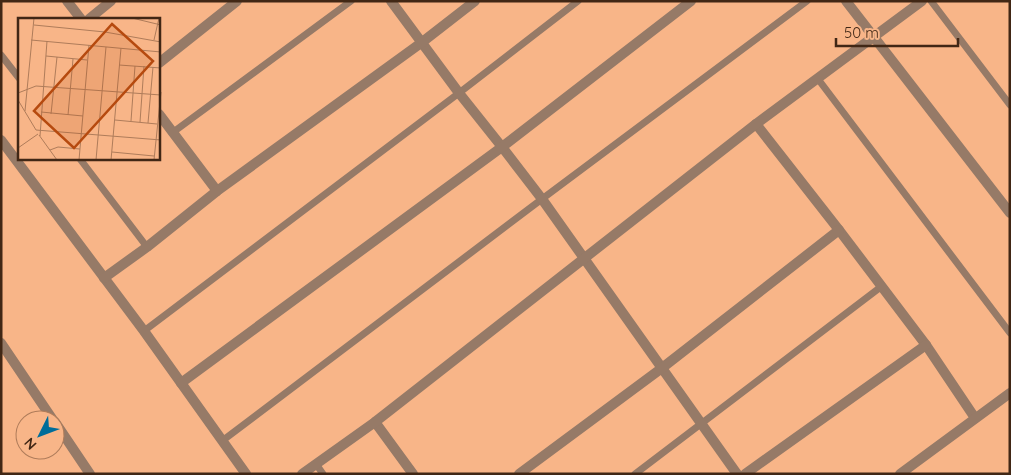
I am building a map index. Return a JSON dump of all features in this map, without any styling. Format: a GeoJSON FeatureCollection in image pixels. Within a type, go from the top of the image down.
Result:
{"type":"FeatureCollection","features":[{"type":"Feature","properties":{"kind":"street"},"geometry":{"type":"LineString","coordinates":[[67,1],[80,18]]}},
{"type":"Feature","properties":{"kind":"street"},"geometry":{"type":"LineString","coordinates":[[90,18],[111,1]]}},
{"type":"Feature","properties":{"kind":"street"},"geometry":{"type":"LineString","coordinates":[[160,62],[237,1]]}},
{"type":"Feature","properties":{"kind":"street"},"geometry":{"type":"LineString","coordinates":[[391,1],[459,93],[542,199],[737,474]]}},
{"type":"Feature","properties":{"kind":"street"},"geometry":{"type":"LineString","coordinates":[[104,278],[147,247],[216,191],[421,43],[474,1]]}},
{"type":"Feature","properties":{"kind":"street"},"geometry":{"type":"LineString","coordinates":[[181,383],[502,147],[691,1]]}},
{"type":"Feature","properties":{"kind":"street"},"geometry":{"type":"LineString","coordinates":[[846,1],[1010,213]]}},
{"type":"Feature","properties":{"kind":"street"},"geometry":{"type":"LineString","coordinates":[[302,474],[375,422],[756,124],[922,1]]}},
{"type":"Feature","properties":{"kind":"street"},"geometry":{"type":"LineString","coordinates":[[160,115],[216,191]]}},
{"type":"Feature","properties":{"kind":"street"},"geometry":{"type":"LineString","coordinates":[[756,124],[926,345],[975,418]]}},
{"type":"Feature","properties":{"kind":"street"},"geometry":{"type":"LineString","coordinates":[[1,140],[144,331],[246,474]]}},
{"type":"Feature","properties":{"kind":"street"},"geometry":{"type":"LineString","coordinates":[[519,474],[662,368],[839,230]]}},
{"type":"Feature","properties":{"kind":"street"},"geometry":{"type":"LineString","coordinates":[[1,343],[47,410]]}},
{"type":"Feature","properties":{"kind":"street"},"geometry":{"type":"LineString","coordinates":[[745,474],[926,345]]}},
{"type":"Feature","properties":{"kind":"street"},"geometry":{"type":"LineString","coordinates":[[900,474],[1010,393]]}},
{"type":"Feature","properties":{"kind":"street"},"geometry":{"type":"LineString","coordinates":[[375,422],[413,474]]}},
{"type":"Feature","properties":{"kind":"street"},"geometry":{"type":"LineString","coordinates":[[65,438],[89,474]]}},
{"type":"Feature","properties":{"kind":"lane"},"geometry":{"type":"LineString","coordinates":[[172,133],[351,1]]}},
{"type":"Feature","properties":{"kind":"lane"},"geometry":{"type":"LineString","coordinates":[[144,331],[578,1]]}},
{"type":"Feature","properties":{"kind":"lane"},"geometry":{"type":"LineString","coordinates":[[222,441],[807,1]]}},
{"type":"Feature","properties":{"kind":"lane"},"geometry":{"type":"LineString","coordinates":[[931,1],[1010,105]]}},
{"type":"Feature","properties":{"kind":"lane"},"geometry":{"type":"LineString","coordinates":[[1,55],[18,77]]}},
{"type":"Feature","properties":{"kind":"lane"},"geometry":{"type":"LineString","coordinates":[[818,79],[1010,333]]}},
{"type":"Feature","properties":{"kind":"lane"},"geometry":{"type":"LineString","coordinates":[[81,160],[147,247]]}},
{"type":"Feature","properties":{"kind":"lane"},"geometry":{"type":"LineString","coordinates":[[635,474],[882,286]]}},
{"type":"Feature","properties":{"kind":"lane"},"geometry":{"type":"LineString","coordinates":[[316,464],[323,474]]}}]}
